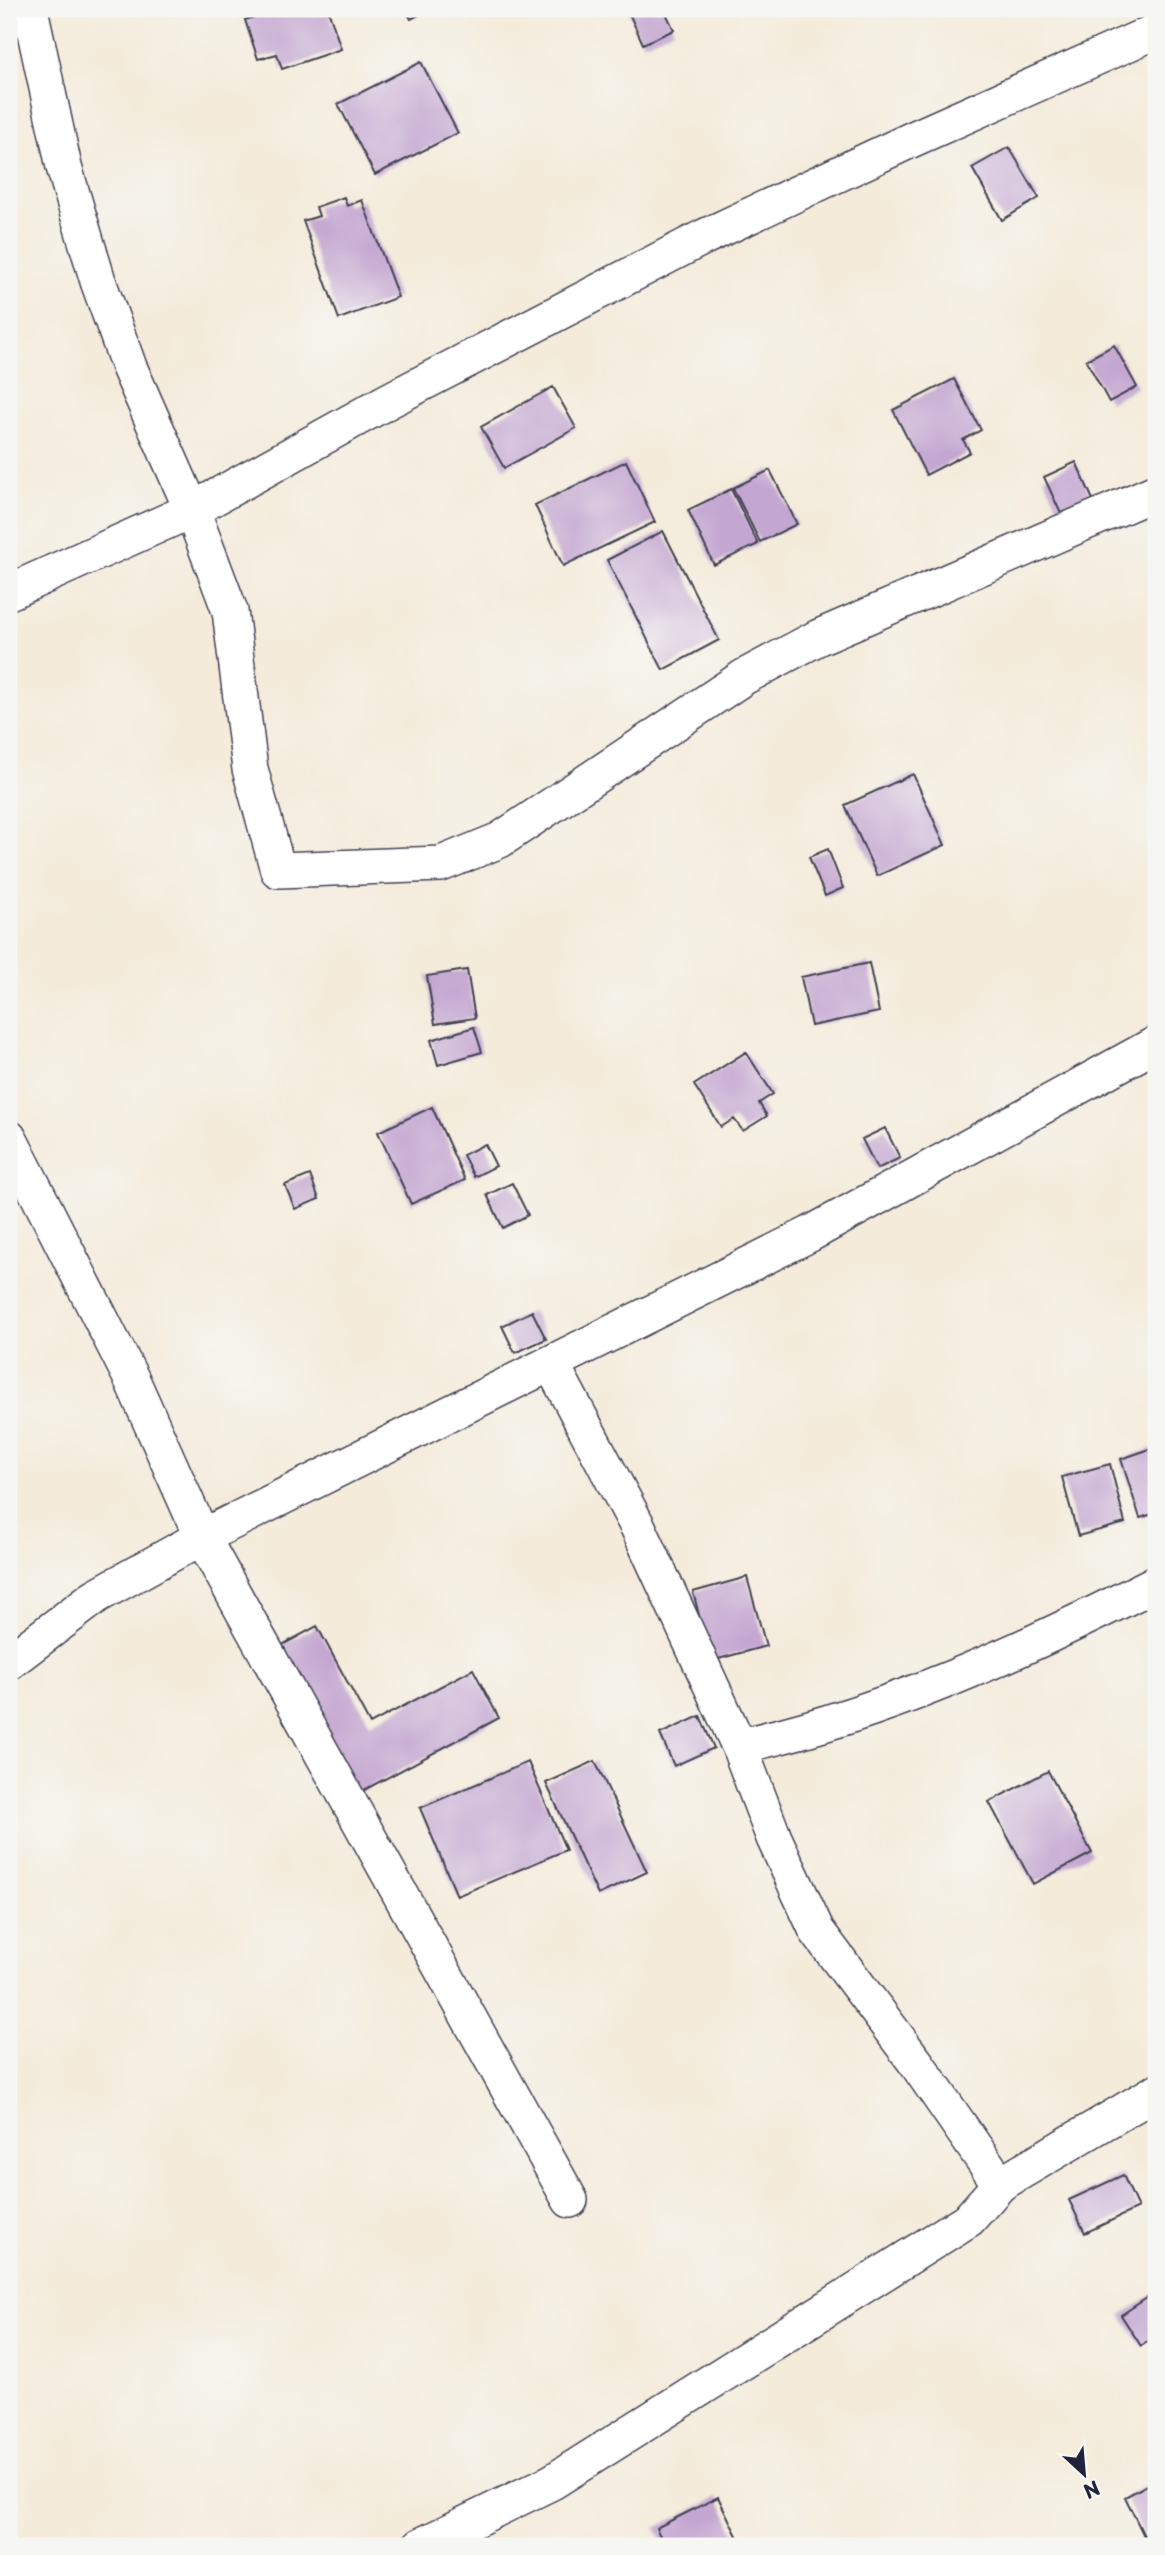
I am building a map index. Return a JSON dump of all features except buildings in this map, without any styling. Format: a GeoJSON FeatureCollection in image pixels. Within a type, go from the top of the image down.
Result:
{"type":"FeatureCollection","features":[{"type":"Feature","properties":{"kind":"street"},"geometry":{"type":"LineString","coordinates":[[30,9],[64,167],[97,281],[129,367],[192,510],[230,611],[250,769],[278,870],[440,864],[500,840],[744,677],[819,637],[1156,492]]}},
{"type":"Feature","properties":{"kind":"street"},"geometry":{"type":"LineString","coordinates":[[9,592],[192,510],[388,401],[702,238],[925,133],[1156,31]]}},
{"type":"Feature","properties":{"kind":"street"},"geometry":{"type":"LineString","coordinates":[[9,1662],[96,1596],[202,1537],[810,1234],[1156,1044]]}},
{"type":"Feature","properties":{"kind":"street"},"geometry":{"type":"LineString","coordinates":[[9,1138],[132,1380],[202,1537],[570,2200]]}},
{"type":"Feature","properties":{"kind":"street"},"geometry":{"type":"LineString","coordinates":[[551,1363],[638,1527],[739,1746],[774,1838],[817,1931],[917,2064],[1000,2185]]}},
{"type":"Feature","properties":{"kind":"street"},"geometry":{"type":"LineString","coordinates":[[739,1746],[908,1696],[1156,1583]]}},
{"type":"Feature","properties":{"kind":"street"},"geometry":{"type":"LineString","coordinates":[[420,2546],[552,2482],[969,2219],[1000,2185],[1156,2092]]}}]}
